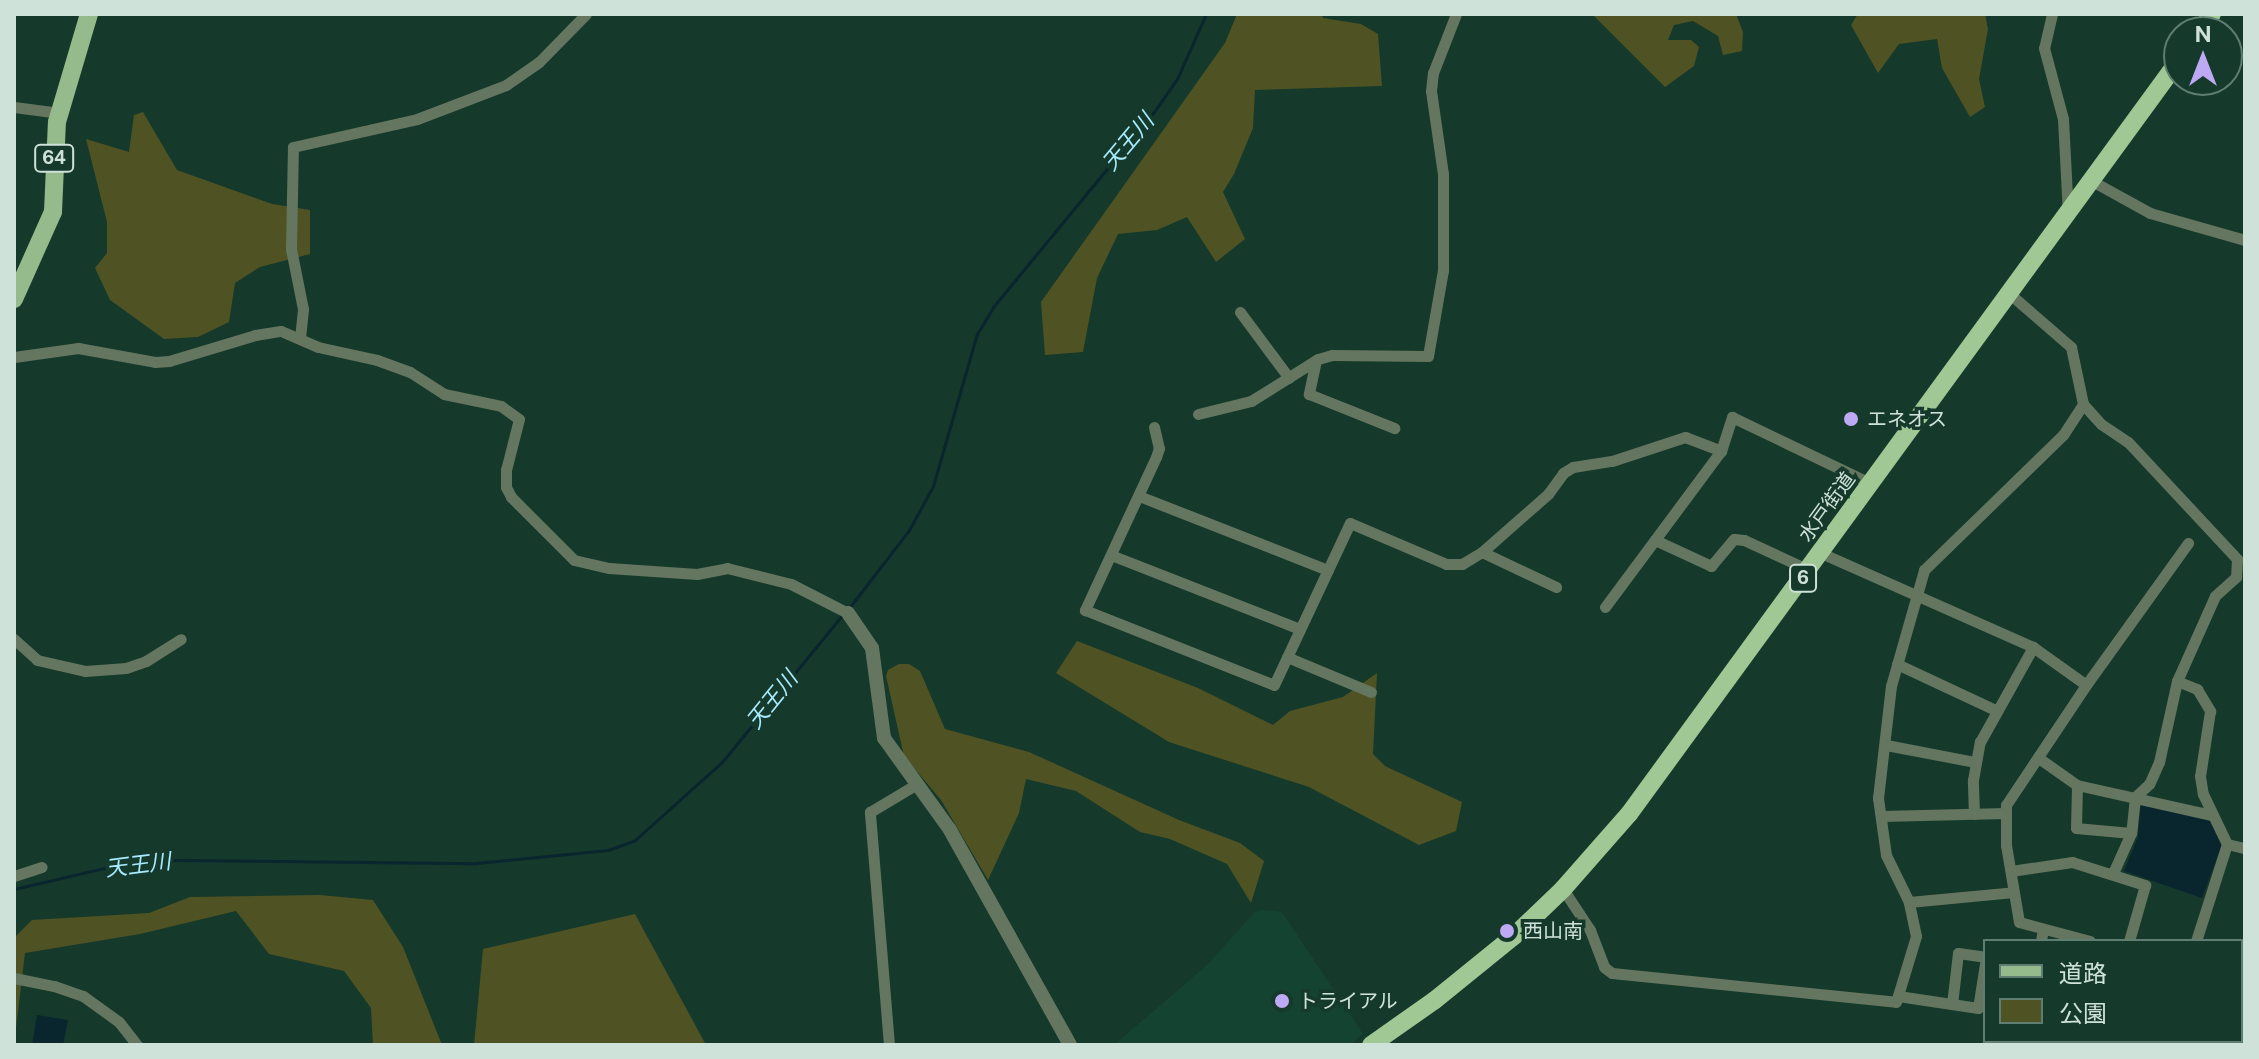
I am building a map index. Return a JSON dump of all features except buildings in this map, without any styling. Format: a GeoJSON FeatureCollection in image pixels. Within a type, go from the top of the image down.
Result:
{"type":"FeatureCollection","features":[{"type":"Feature","properties":{"kind":"highway","name":"水戸街道"},"geometry":{"type":"LineString","coordinates":[[1371,1045],[1480,965],[1563,889],[1664,771],[2163,82]]}},
{"type":"Feature","properties":{"kind":"main road","name":"64"},"geometry":{"type":"LineString","coordinates":[[14,299],[53,212],[54,149],[60,113],[89,14]]}},
{"type":"Feature","properties":{"kind":"street"},"geometry":{"type":"LineString","coordinates":[[300,338],[303,309],[291,249],[293,147],[417,119],[506,85],[539,62],[586,14]]}},
{"type":"Feature","properties":{"kind":"street"},"geometry":{"type":"LineString","coordinates":[[1198,414],[1251,401],[1316,360],[1352,354],[1428,356],[1443,270],[1443,174],[1431,91],[1433,73],[1456,14]]}},
{"type":"Feature","properties":{"kind":"street"},"geometry":{"type":"LineString","coordinates":[[2052,14],[2043,42],[2063,119],[2068,214]]}},
{"type":"Feature","properties":{"kind":"street"},"geometry":{"type":"LineString","coordinates":[[14,107],[60,113]]}},
{"type":"Feature","properties":{"kind":"street"},"geometry":{"type":"LineString","coordinates":[[2092,181],[2150,213],[2245,240]]}},
{"type":"Feature","properties":{"kind":"street"},"geometry":{"type":"LineString","coordinates":[[2010,294],[2071,347],[2083,404],[2138,453],[2237,559],[2236,577],[2215,596],[2177,681],[2154,778],[2135,797],[2131,833],[2113,873]]}},
{"type":"Feature","properties":{"kind":"street"},"geometry":{"type":"LineString","coordinates":[[1240,312],[1289,378]]}},
{"type":"Feature","properties":{"kind":"street"},"geometry":{"type":"LineString","coordinates":[[14,357],[78,348],[155,362],[169,361],[281,331],[318,347],[406,371],[444,394],[511,411],[519,419],[519,427],[506,470],[506,487],[511,497],[574,560],[609,568],[697,574],[727,568],[791,584],[844,609],[872,648],[884,738],[950,830],[1070,1045]]}},
{"type":"Feature","properties":{"kind":"street"},"geometry":{"type":"LineString","coordinates":[[1316,360],[1309,394],[1394,428]]}},
{"type":"Feature","properties":{"kind":"street"},"geometry":{"type":"LineString","coordinates":[[1563,889],[1590,930],[1604,967],[1612,973],[1896,1002],[1916,936],[1909,902],[1886,855],[1878,798],[1889,705],[1916,594],[1924,570],[2063,435],[2083,404]]}},
{"type":"Feature","properties":{"kind":"street"},"geometry":{"type":"LineString","coordinates":[[1605,607],[1721,451],[1732,417],[1872,484]]}},
{"type":"Feature","properties":{"kind":"street"},"geometry":{"type":"LineString","coordinates":[[1154,427],[1159,448],[1085,610],[1274,685],[1350,523],[1446,564],[1462,564],[1482,552],[1548,494],[1563,473],[1573,467],[1612,461],[1685,437],[1721,451]]}},
{"type":"Feature","properties":{"kind":"street"},"geometry":{"type":"LineString","coordinates":[[1139,496],[1328,570]]}},
{"type":"Feature","properties":{"kind":"street"},"geometry":{"type":"LineString","coordinates":[[1655,540],[1711,566],[1734,539],[1744,540],[1809,570]]}},
{"type":"Feature","properties":{"kind":"street"},"geometry":{"type":"LineString","coordinates":[[2074,939],[2042,935],[2019,922],[2011,871],[2006,813],[2008,801],[2040,759],[2086,685],[2188,543]]}},
{"type":"Feature","properties":{"kind":"street"},"geometry":{"type":"LineString","coordinates":[[1482,552],[1556,587]]}},
{"type":"Feature","properties":{"kind":"street"},"geometry":{"type":"LineString","coordinates":[[1821,553],[2033,647],[2086,685]]}},
{"type":"Feature","properties":{"kind":"street"},"geometry":{"type":"LineString","coordinates":[[1111,555],[1300,629]]}},
{"type":"Feature","properties":{"kind":"street"},"geometry":{"type":"LineString","coordinates":[[14,639],[37,660],[85,671],[126,668],[146,661],[181,639]]}},
{"type":"Feature","properties":{"kind":"street"},"geometry":{"type":"LineString","coordinates":[[1974,814],[1975,762],[1995,710],[2033,647]]}},
{"type":"Feature","properties":{"kind":"street"},"geometry":{"type":"LineString","coordinates":[[1287,657],[1371,692]]}},
{"type":"Feature","properties":{"kind":"street"},"geometry":{"type":"LineString","coordinates":[[1897,664],[1995,710]]}},
{"type":"Feature","properties":{"kind":"street"},"geometry":{"type":"LineString","coordinates":[[2177,681],[2197,689],[2210,711],[2200,784],[2211,815],[2227,844],[2197,939]]}},
{"type":"Feature","properties":{"kind":"street"},"geometry":{"type":"LineString","coordinates":[[1886,745],[1975,762]]}},
{"type":"Feature","properties":{"kind":"street"},"geometry":{"type":"LineString","coordinates":[[2040,759],[2077,785],[2211,815]]}},
{"type":"Feature","properties":{"kind":"street"},"geometry":{"type":"LineString","coordinates":[[889,1045],[870,812],[917,784]]}},
{"type":"Feature","properties":{"kind":"street"},"geometry":{"type":"LineString","coordinates":[[2077,785],[2076,828],[2131,833]]}},
{"type":"Feature","properties":{"kind":"street"},"geometry":{"type":"LineString","coordinates":[[1881,816],[2006,813]]}},
{"type":"Feature","properties":{"kind":"street"},"geometry":{"type":"LineString","coordinates":[[2227,844],[2245,848]]}},
{"type":"Feature","properties":{"kind":"street"},"geometry":{"type":"LineString","coordinates":[[2011,871],[2072,862],[2145,885],[2130,939]]}},
{"type":"Feature","properties":{"kind":"street"},"geometry":{"type":"LineString","coordinates":[[14,876],[42,867]]}},
{"type":"Feature","properties":{"kind":"street"},"geometry":{"type":"LineString","coordinates":[[1909,902],[2014,892]]}},
{"type":"Feature","properties":{"kind":"street"},"geometry":{"type":"LineString","coordinates":[[1952,1004],[1958,953],[1983,957]]}},
{"type":"Feature","properties":{"kind":"street"},"geometry":{"type":"LineString","coordinates":[[1898,996],[1978,1008],[1983,977]]}},
{"type":"Feature","properties":{"kind":"street"},"geometry":{"type":"LineString","coordinates":[[14,978],[83,996],[112,1015],[137,1045]]}},
{"type":"Feature","properties":{"kind":"shaded area"},"geometry":{"type":"Polygon","coordinates":[[[1255,912],[1282,912],[1363,1034],[1350,1045],[1114,1045],[1206,966],[1255,912]]]}},
{"type":"Feature","properties":{"kind":"green space"},"geometry":{"type":"Polygon","coordinates":[[[1237,14],[1322,14],[1323,18],[1361,24],[1378,34],[1382,86],[1255,90],[1253,128],[1223,192],[1245,239],[1216,262],[1187,217],[1157,230],[1118,234],[1097,278],[1083,352],[1045,355],[1041,302],[1225,43],[1237,14]]]}},
{"type":"Feature","properties":{"kind":"green space"},"geometry":{"type":"Polygon","coordinates":[[[1592,14],[1736,14],[1743,32],[1742,51],[1723,55],[1718,36],[1693,21],[1674,25],[1668,40],[1691,40],[1699,47],[1694,66],[1665,87],[1592,14]]]}},
{"type":"Feature","properties":{"kind":"green space"},"geometry":{"type":"Polygon","coordinates":[[[1858,14],[1985,14],[1988,29],[1979,79],[1985,107],[1970,117],[1942,68],[1937,39],[1899,44],[1878,73],[1851,25],[1858,14]]]}},
{"type":"Feature","properties":{"kind":"green space"},"geometry":{"type":"Polygon","coordinates":[[[143,112],[177,170],[272,204],[310,210],[310,254],[260,267],[235,283],[229,322],[198,337],[164,339],[110,300],[95,268],[107,253],[107,222],[86,139],[129,152],[134,115],[143,112]]]}},
{"type":"Feature","properties":{"kind":"green space"},"geometry":{"type":"Polygon","coordinates":[[[1077,641],[1198,688],[1273,725],[1290,711],[1343,697],[1377,673],[1373,754],[1385,766],[1462,802],[1456,831],[1419,845],[1309,787],[1169,742],[1056,673],[1077,641]]]}},
{"type":"Feature","properties":{"kind":"green space"},"geometry":{"type":"Polygon","coordinates":[[[899,664],[909,664],[920,671],[945,729],[1029,752],[1179,820],[1240,843],[1264,861],[1251,903],[1227,864],[1170,839],[1140,832],[1076,791],[1026,779],[1019,813],[988,880],[941,800],[904,756],[886,676],[888,670],[899,664]]]}},
{"type":"Feature","properties":{"kind":"green space"},"geometry":{"type":"Polygon","coordinates":[[[320,895],[373,900],[403,947],[442,1045],[373,1045],[371,1008],[344,971],[269,954],[236,911],[140,934],[25,953],[14,1045],[14,938],[32,920],[149,913],[190,897],[320,895]]]}},
{"type":"Feature","properties":{"kind":"green space"},"geometry":{"type":"Polygon","coordinates":[[[635,914],[706,1045],[474,1045],[483,949],[635,914]]]}},
{"type":"Feature","properties":{"kind":"water"},"geometry":{"type":"Polygon","coordinates":[[[2141,802],[2209,819],[2222,844],[2202,898],[2124,871],[2138,837],[2141,802]]]}},
{"type":"Feature","properties":{"kind":"water"},"geometry":{"type":"Polygon","coordinates":[[[37,1015],[68,1020],[63,1045],[32,1045],[37,1015]]]}},
{"type":"Feature","properties":{"kind":"waterway","name":"天王川"},"geometry":{"type":"LineString","coordinates":[[849,608],[909,530],[933,486],[977,334],[993,307],[1154,112],[1177,79],[1206,14]]}},
{"type":"Feature","properties":{"kind":"waterway","name":"天王川"},"geometry":{"type":"LineString","coordinates":[[14,889],[104,868],[176,860],[476,863],[608,850],[635,840],[722,762],[844,613]]}},
{"type":"Feature","properties":{"kind":"place","name":"エネオス"},"geometry":{"type":"Point","coordinates":[1851,419]}},
{"type":"Feature","properties":{"kind":"place","name":"西山南"},"geometry":{"type":"Point","coordinates":[1507,931]}},
{"type":"Feature","properties":{"kind":"place","name":"トライアル"},"geometry":{"type":"Point","coordinates":[1282,1001]}}]}
